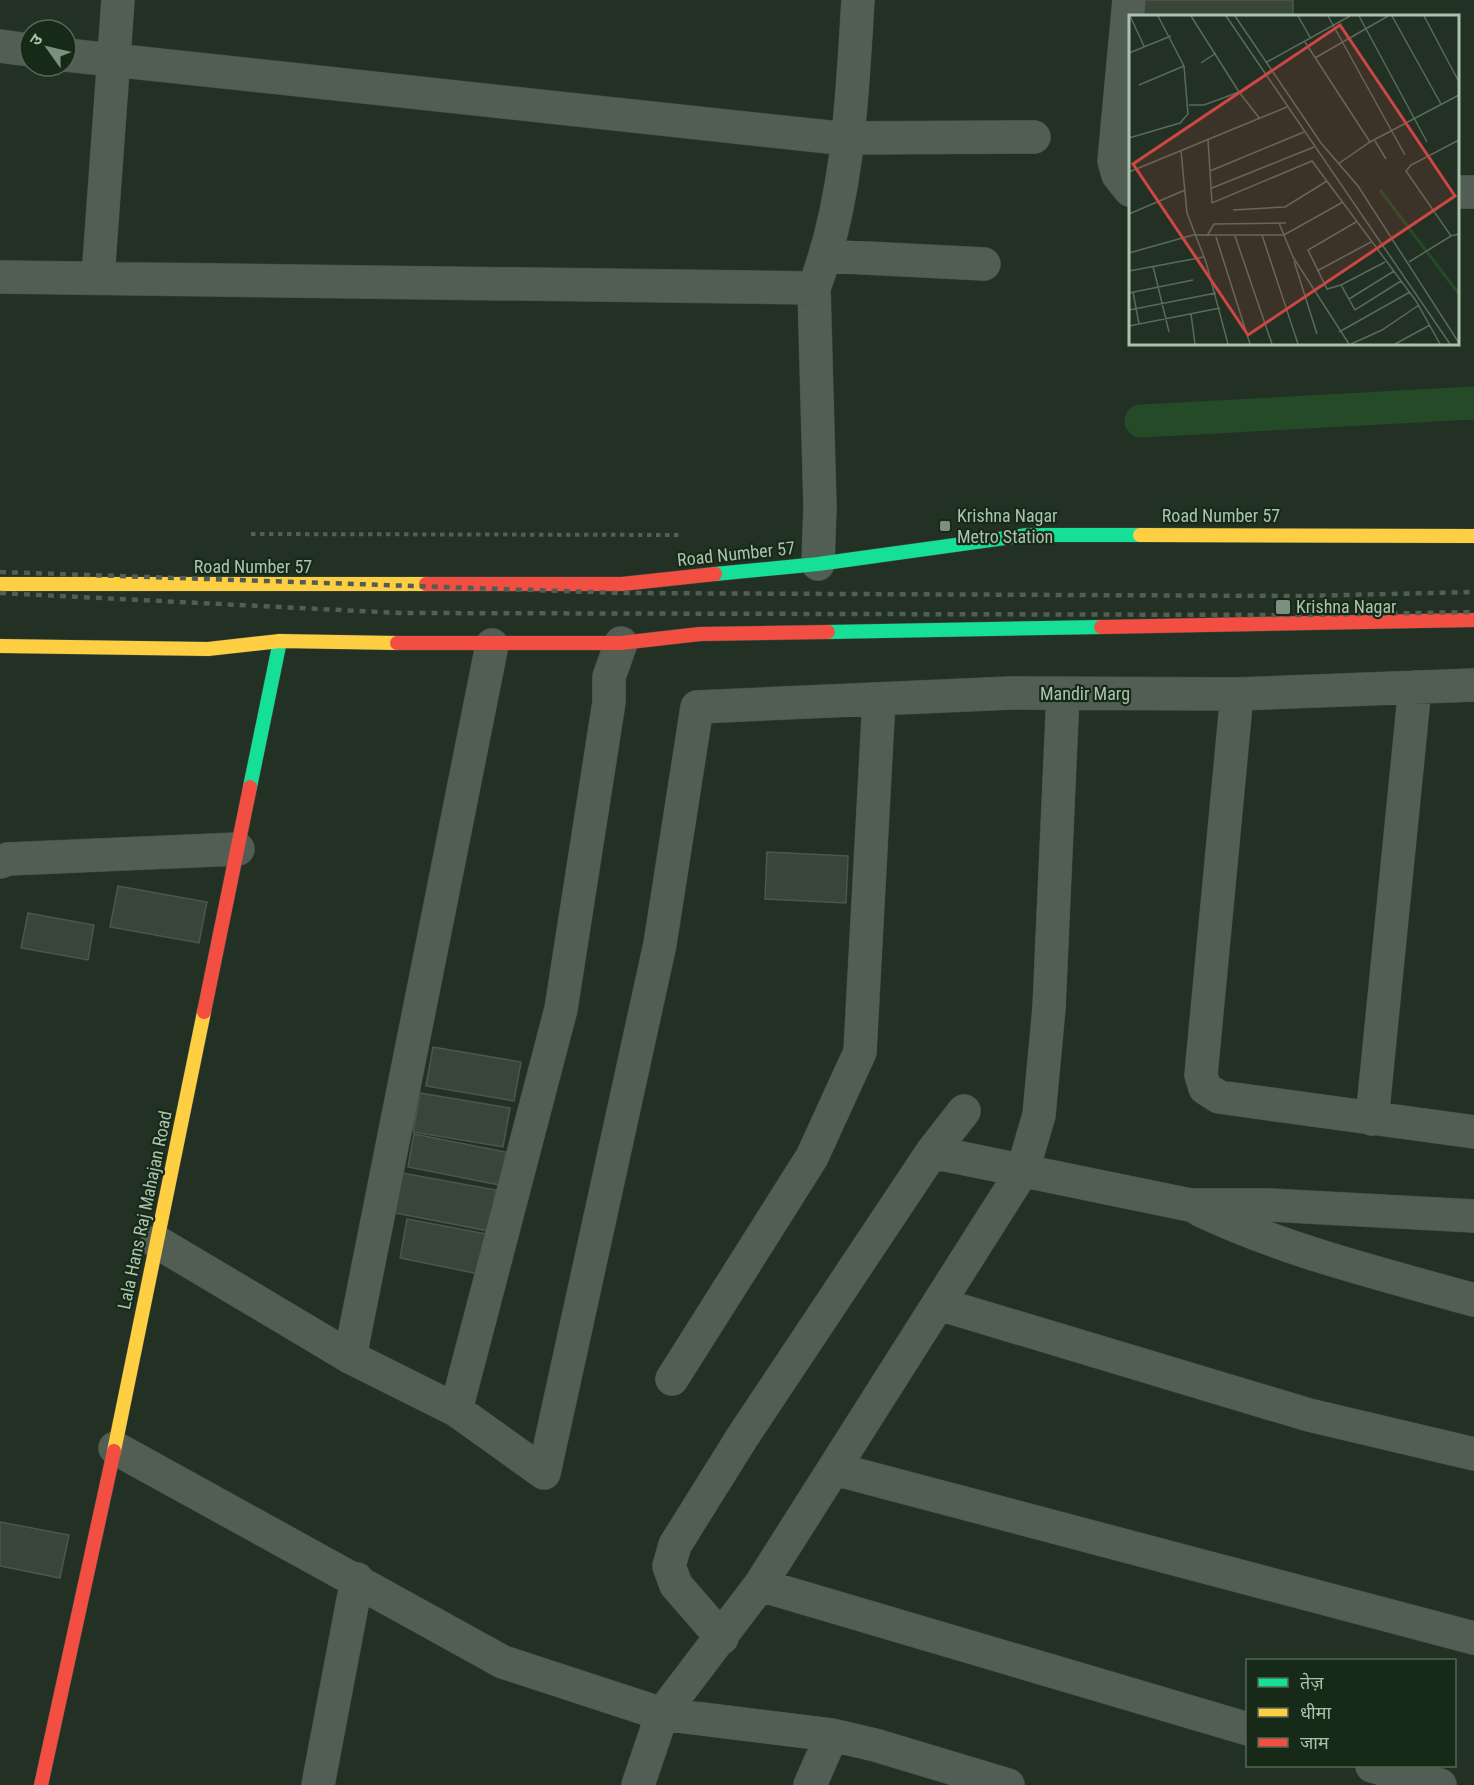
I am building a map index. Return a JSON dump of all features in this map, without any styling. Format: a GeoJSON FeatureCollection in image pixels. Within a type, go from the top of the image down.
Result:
{"type":"FeatureCollection","features":[{"type":"Feature","properties":{"kind":"main road","name":"Road Number 57"},"geometry":{"type":"LineString","coordinates":[[0,584],[622,584],[818,564],[1027,535],[1474,536]]}},
{"type":"Feature","properties":{"kind":"main road"},"geometry":{"type":"LineString","coordinates":[[0,646],[208,649],[280,641],[492,645],[621,643],[700,634],[1474,620]]}},
{"type":"Feature","properties":{"kind":"main road","name":"Lala Hans Raj Mahajan Road"},"geometry":{"type":"LineString","coordinates":[[41,1785],[115,1448],[280,641]]}},
{"type":"Feature","properties":{"kind":"street"},"geometry":{"type":"LineString","coordinates":[[98,277],[116,61],[118,0]]}},
{"type":"Feature","properties":{"kind":"street"},"geometry":{"type":"LineString","coordinates":[[818,564],[820,507],[815,295],[826,256],[849,139],[858,0]]}},
{"type":"Feature","properties":{"kind":"street"},"geometry":{"type":"LineString","coordinates":[[1129,0],[1114,161],[1118,175],[1129,188]]}},
{"type":"Feature","properties":{"kind":"street"},"geometry":{"type":"LineString","coordinates":[[0,46],[18,48]]}},
{"type":"Feature","properties":{"kind":"street"},"geometry":{"type":"LineString","coordinates":[[78,56],[849,139],[1034,137]]}},
{"type":"Feature","properties":{"kind":"street"},"geometry":{"type":"LineString","coordinates":[[826,256],[984,264]]}},
{"type":"Feature","properties":{"kind":"street"},"geometry":{"type":"LineString","coordinates":[[0,277],[98,277],[815,295]]}},
{"type":"Feature","properties":{"kind":"street"},"geometry":{"type":"LineString","coordinates":[[157,1242],[350,1357],[456,1410],[561,1009],[609,702],[609,676],[621,643]]}},
{"type":"Feature","properties":{"kind":"street"},"geometry":{"type":"LineString","coordinates":[[350,1357],[492,645]]}},
{"type":"Feature","properties":{"kind":"street","name":"Mandir Marg"},"geometry":{"type":"LineString","coordinates":[[456,1410],[544,1473],[660,945],[697,707],[879,699],[1063,694],[1237,694],[1474,685]]}},
{"type":"Feature","properties":{"kind":"street"},"geometry":{"type":"LineString","coordinates":[[1372,1119],[1415,687]]}},
{"type":"Feature","properties":{"kind":"street"},"geometry":{"type":"LineString","coordinates":[[638,1785],[662,1714],[722,1638],[760,1585],[1023,1170],[1039,1114],[1049,1008],[1063,694]]}},
{"type":"Feature","properties":{"kind":"street"},"geometry":{"type":"LineString","coordinates":[[1237,694],[1200,1075],[1205,1088],[1219,1097],[1474,1132]]}},
{"type":"Feature","properties":{"kind":"street"},"geometry":{"type":"LineString","coordinates":[[672,1379],[812,1157],[861,1052],[879,699]]}},
{"type":"Feature","properties":{"kind":"street"},"geometry":{"type":"LineString","coordinates":[[0,862],[8,859],[238,849]]}},
{"type":"Feature","properties":{"kind":"street"},"geometry":{"type":"LineString","coordinates":[[722,1638],[676,1585],[669,1566],[675,1545],[742,1437],[932,1152],[964,1112]]}},
{"type":"Feature","properties":{"kind":"street"},"geometry":{"type":"LineString","coordinates":[[932,1152],[1190,1205],[1269,1204],[1474,1216]]}},
{"type":"Feature","properties":{"kind":"street"},"geometry":{"type":"LineString","coordinates":[[1190,1205],[1228,1223],[1357,1267],[1474,1300]]}},
{"type":"Feature","properties":{"kind":"street"},"geometry":{"type":"LineString","coordinates":[[939,1304],[1309,1415],[1474,1454]]}},
{"type":"Feature","properties":{"kind":"street"},"geometry":{"type":"LineString","coordinates":[[115,1448],[357,1579],[503,1662],[662,1714],[832,1735],[875,1744],[1008,1785]]}},
{"type":"Feature","properties":{"kind":"street"},"geometry":{"type":"LineString","coordinates":[[835,1469],[1474,1638]]}},
{"type":"Feature","properties":{"kind":"street"},"geometry":{"type":"LineString","coordinates":[[318,1785],[357,1579]]}},
{"type":"Feature","properties":{"kind":"street"},"geometry":{"type":"LineString","coordinates":[[760,1585],[1246,1728]]}},
{"type":"Feature","properties":{"kind":"street"},"geometry":{"type":"LineString","coordinates":[[810,1785],[832,1735]]}},
{"type":"Feature","properties":{"kind":"street"},"geometry":{"type":"LineString","coordinates":[[1376,1767],[1440,1785]]}},
{"type":"Feature","properties":{"kind":"path"},"geometry":{"type":"LineString","coordinates":[[251,534],[680,535]]}},
{"type":"Feature","properties":{"kind":"building"},"geometry":{"type":"Polygon","coordinates":[[[1144,0],[1293,0],[1293,15],[1144,15],[1144,0]]]}},
{"type":"Feature","properties":{"kind":"building"},"geometry":{"type":"Polygon","coordinates":[[[767,852],[848,856],[846,903],[765,899],[767,852]]]}},
{"type":"Feature","properties":{"kind":"building"},"geometry":{"type":"Polygon","coordinates":[[[118,886],[207,902],[199,943],[110,927],[118,886]]]}},
{"type":"Feature","properties":{"kind":"building"},"geometry":{"type":"Polygon","coordinates":[[[28,913],[94,925],[88,960],[21,948],[28,913]]]}},
{"type":"Feature","properties":{"kind":"building"},"geometry":{"type":"Polygon","coordinates":[[[433,1047],[521,1062],[514,1101],[426,1086],[433,1047]]]}},
{"type":"Feature","properties":{"kind":"building"},"geometry":{"type":"Polygon","coordinates":[[[420,1093],[510,1108],[503,1147],[413,1132],[420,1093]]]}},
{"type":"Feature","properties":{"kind":"building"},"geometry":{"type":"Polygon","coordinates":[[[414,1134],[506,1152],[500,1185],[408,1167],[414,1134]]]}},
{"type":"Feature","properties":{"kind":"building"},"geometry":{"type":"Polygon","coordinates":[[[402,1173],[496,1190],[489,1231],[395,1213],[402,1173]]]}},
{"type":"Feature","properties":{"kind":"building"},"geometry":{"type":"Polygon","coordinates":[[[407,1219],[487,1234],[479,1274],[400,1258],[407,1219]]]}},
{"type":"Feature","properties":{"kind":"building"},"geometry":{"type":"Polygon","coordinates":[[[0,1522],[69,1535],[60,1578],[0,1566],[0,1522]]]}},
{"type":"Feature","properties":{"kind":"waterway"},"geometry":{"type":"LineString","coordinates":[[1141,421],[1474,403]]}},
{"type":"Feature","properties":{"kind":"railway"},"geometry":{"type":"LineString","coordinates":[[0,572],[621,593],[1302,596],[1474,592]]}},
{"type":"Feature","properties":{"kind":"railway"},"geometry":{"type":"LineString","coordinates":[[0,593],[400,613],[1302,615],[1474,612]]}},
{"type":"Feature","properties":{"kind":"traffic: fast"},"geometry":{"type":"LineString","coordinates":[[715,574],[818,564],[1027,535],[1140,535]]}},
{"type":"Feature","properties":{"kind":"traffic: fast"},"geometry":{"type":"LineString","coordinates":[[828,632],[1101,627]]}},
{"type":"Feature","properties":{"kind":"traffic: fast"},"geometry":{"type":"LineString","coordinates":[[250,787],[280,641]]}},
{"type":"Feature","properties":{"kind":"traffic: slow"},"geometry":{"type":"LineString","coordinates":[[1140,535],[1474,536]]}},
{"type":"Feature","properties":{"kind":"traffic: slow"},"geometry":{"type":"LineString","coordinates":[[0,584],[426,584]]}},
{"type":"Feature","properties":{"kind":"traffic: slow"},"geometry":{"type":"LineString","coordinates":[[0,646],[208,649],[280,641],[397,643]]}},
{"type":"Feature","properties":{"kind":"traffic: slow"},"geometry":{"type":"LineString","coordinates":[[114,1451],[204,1012]]}},
{"type":"Feature","properties":{"kind":"traffic: jam"},"geometry":{"type":"LineString","coordinates":[[426,584],[622,584],[715,574]]}},
{"type":"Feature","properties":{"kind":"traffic: jam"},"geometry":{"type":"LineString","coordinates":[[1101,627],[1474,620]]}},
{"type":"Feature","properties":{"kind":"traffic: jam"},"geometry":{"type":"LineString","coordinates":[[397,643],[621,643],[700,634],[828,632]]}},
{"type":"Feature","properties":{"kind":"traffic: jam"},"geometry":{"type":"LineString","coordinates":[[204,1012],[250,787]]}},
{"type":"Feature","properties":{"kind":"traffic: jam"},"geometry":{"type":"LineString","coordinates":[[41,1785],[114,1451]]}},
{"type":"Feature","properties":{"kind":"place","name":"Krishna Nagar Metro Station"},"geometry":{"type":"Point","coordinates":[945,526]}},
{"type":"Feature","properties":{"kind":"place","name":"Krishna Nagar"},"geometry":{"type":"Point","coordinates":[1283,607]}}]}
